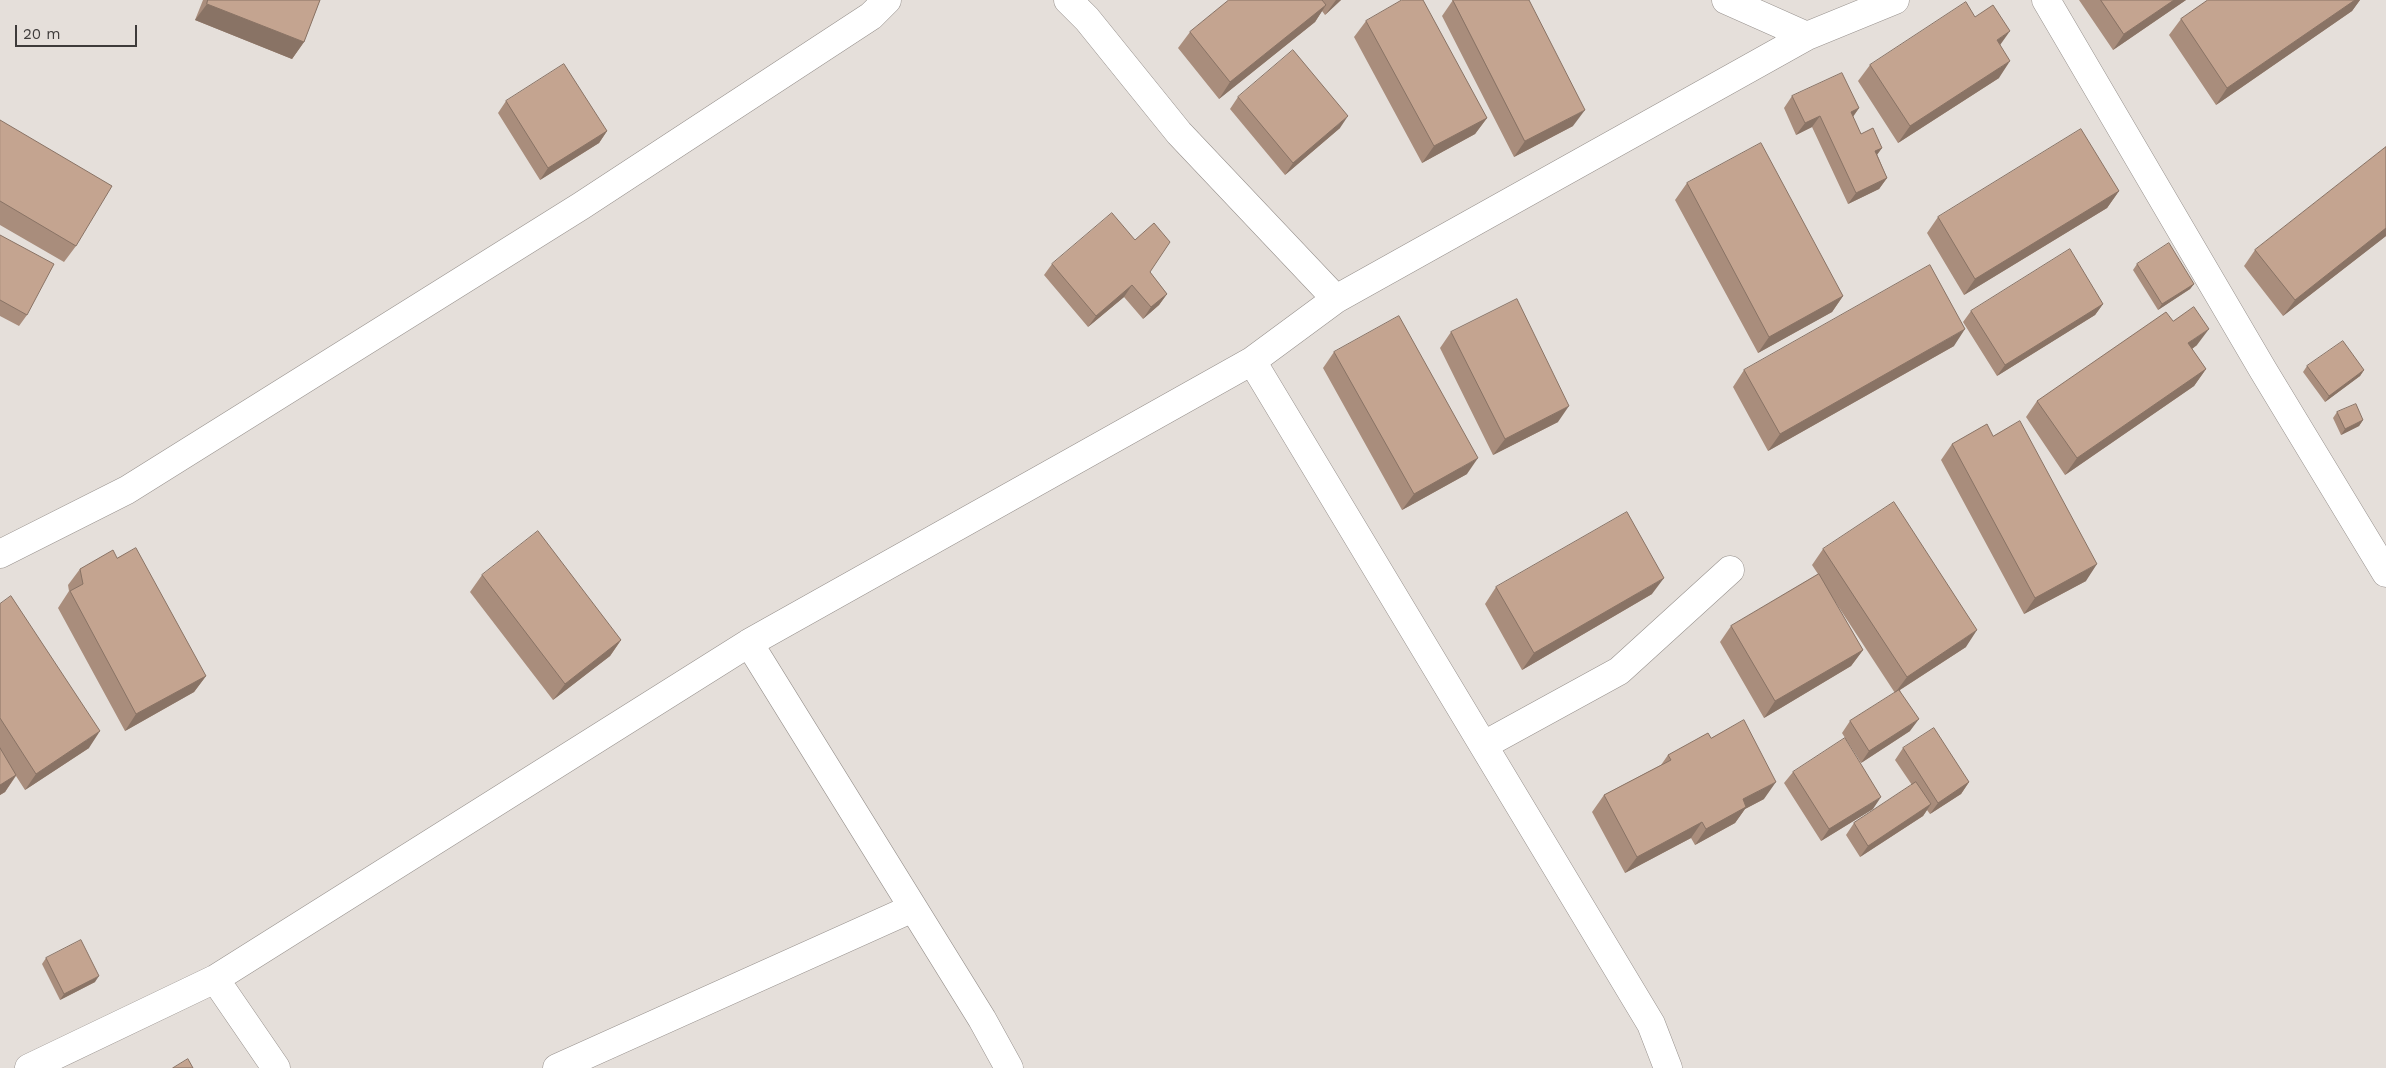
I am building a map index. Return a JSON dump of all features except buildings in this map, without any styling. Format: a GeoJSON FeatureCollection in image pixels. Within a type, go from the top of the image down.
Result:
{"type":"FeatureCollection","features":[{"type":"Feature","properties":{"kind":"street"},"geometry":{"type":"LineString","coordinates":[[0,554],[127,490],[564,216],[871,16],[887,0]]}},
{"type":"Feature","properties":{"kind":"street"},"geometry":{"type":"LineString","coordinates":[[1068,0],[1087,19],[1179,133],[1336,299]]}},
{"type":"Feature","properties":{"kind":"street"},"geometry":{"type":"LineString","coordinates":[[1726,0],[1807,36]]}},
{"type":"Feature","properties":{"kind":"street"},"geometry":{"type":"LineString","coordinates":[[29,1068],[215,979],[749,643],[1252,361],[1336,299],[1807,36],[1895,0]]}},
{"type":"Feature","properties":{"kind":"street"},"geometry":{"type":"LineString","coordinates":[[2046,0],[2258,361],[2386,573]]}},
{"type":"Feature","properties":{"kind":"street"},"geometry":{"type":"LineString","coordinates":[[1252,361],[1651,1024],[1668,1068]]}},
{"type":"Feature","properties":{"kind":"street"},"geometry":{"type":"LineString","coordinates":[[1484,745],[1619,670],[1730,570]]}},
{"type":"Feature","properties":{"kind":"street"},"geometry":{"type":"LineString","coordinates":[[749,643],[913,908],[1009,1068]]}},
{"type":"Feature","properties":{"kind":"street"},"geometry":{"type":"LineString","coordinates":[[558,1068],[913,908]]}},
{"type":"Feature","properties":{"kind":"street"},"geometry":{"type":"LineString","coordinates":[[215,979],[276,1068]]}}]}
